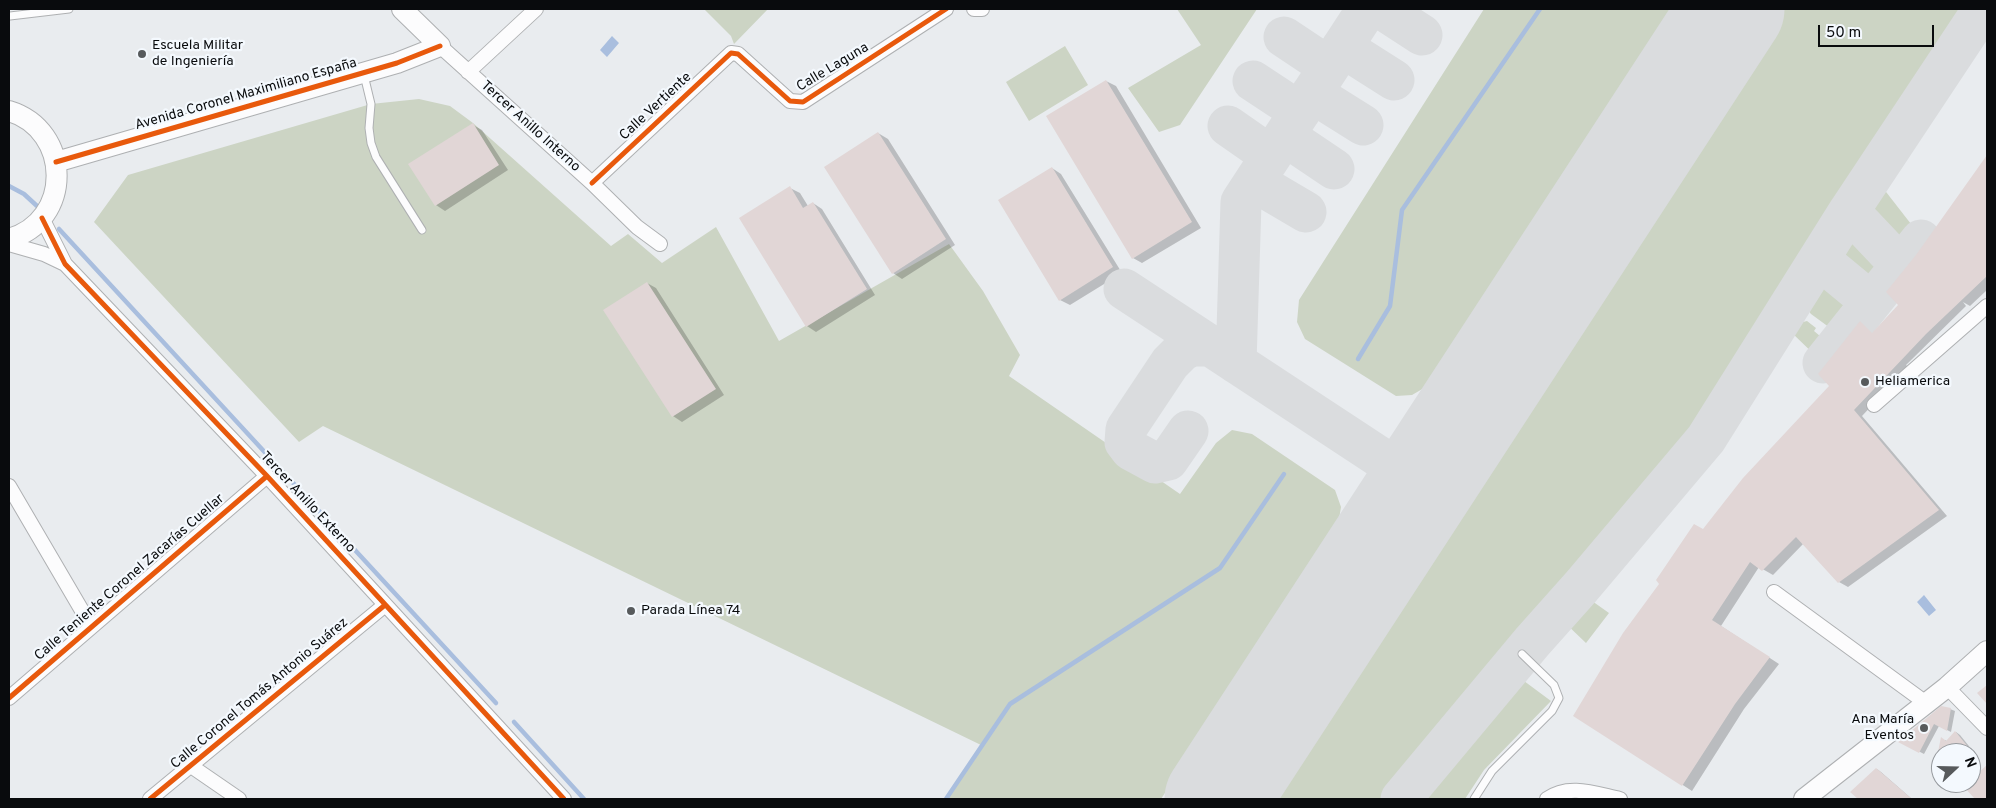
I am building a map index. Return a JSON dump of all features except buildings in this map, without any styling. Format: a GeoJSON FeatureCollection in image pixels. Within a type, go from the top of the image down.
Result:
{"type":"FeatureCollection","features":[{"type":"Feature","properties":{"kind":"street","name":"Tercer Anillo Interno"},"geometry":{"type":"LineString","coordinates":[[402,9],[468,72],[592,183],[637,227],[660,244]]}},
{"type":"Feature","properties":{"kind":"street"},"geometry":{"type":"LineString","coordinates":[[468,72],[536,9]]}},
{"type":"Feature","properties":{"kind":"street","name":"Calle Laguna"},"geometry":{"type":"LineString","coordinates":[[738,54],[786,98],[797,103],[803,102],[946,9]]}},
{"type":"Feature","properties":{"kind":"street"},"geometry":{"type":"LineString","coordinates":[[974,9],[982,9]]}},
{"type":"Feature","properties":{"kind":"street","name":"Avenida Coronel Maximiliano España"},"geometry":{"type":"LineString","coordinates":[[56,162],[397,63],[440,46]]}},
{"type":"Feature","properties":{"kind":"street","name":"Calle Vertiente"},"geometry":{"type":"LineString","coordinates":[[592,183],[724,57],[731,52],[738,54]]}},
{"type":"Feature","properties":{"kind":"street"},"geometry":{"type":"LineString","coordinates":[[9,111],[19,114],[36,126],[49,142],[56,162],[57,177],[55,192],[42,218],[31,228],[9,239]]}},
{"type":"Feature","properties":{"kind":"street","name":"Tercer Anillo Externo"},"geometry":{"type":"LineString","coordinates":[[42,218],[65,264],[267,476],[564,799]]}},
{"type":"Feature","properties":{"kind":"street"},"geometry":{"type":"LineString","coordinates":[[9,244],[44,254],[65,264]]}},
{"type":"Feature","properties":{"kind":"street"},"geometry":{"type":"LineString","coordinates":[[1874,405],[1987,306]]}},
{"type":"Feature","properties":{"kind":"street","name":"Calle Teniente Coronel Zacarías Cuellar"},"geometry":{"type":"LineString","coordinates":[[9,698],[267,476]]}},
{"type":"Feature","properties":{"kind":"street"},"geometry":{"type":"LineString","coordinates":[[9,486],[91,626]]}},
{"type":"Feature","properties":{"kind":"street"},"geometry":{"type":"LineString","coordinates":[[1774,592],[1926,703]]}},
{"type":"Feature","properties":{"kind":"street","name":"Calle Coronel Tomás Antonio Suárez"},"geometry":{"type":"LineString","coordinates":[[150,799],[385,605]]}},
{"type":"Feature","properties":{"kind":"street"},"geometry":{"type":"LineString","coordinates":[[1804,799],[1947,687],[1987,651]]}},
{"type":"Feature","properties":{"kind":"street"},"geometry":{"type":"LineString","coordinates":[[1947,687],[1987,728]]}},
{"type":"Feature","properties":{"kind":"street"},"geometry":{"type":"LineString","coordinates":[[191,766],[239,799]]}},
{"type":"Feature","properties":{"kind":"street"},"geometry":{"type":"LineString","coordinates":[[1547,799],[1557,792],[1573,789],[1620,799]]}},
{"type":"Feature","properties":{"kind":"lane"},"geometry":{"type":"LineString","coordinates":[[10,16],[68,9]]}},
{"type":"Feature","properties":{"kind":"lane"},"geometry":{"type":"LineString","coordinates":[[364,72],[371,104],[369,128],[371,143],[376,157],[422,230]]}},
{"type":"Feature","properties":{"kind":"lane"},"geometry":{"type":"LineString","coordinates":[[1474,799],[1492,771],[1552,712],[1559,698],[1554,685],[1522,654]]}},
{"type":"Feature","properties":{"kind":"green space"},"geometry":{"type":"Polygon","coordinates":[[[704,9],[768,9],[734,44],[731,36],[704,9]]]}},
{"type":"Feature","properties":{"kind":"green space"},"geometry":{"type":"Polygon","coordinates":[[[1177,9],[1257,9],[1180,125],[1159,132],[1128,88],[1201,45],[1177,9]]]}},
{"type":"Feature","properties":{"kind":"green space"},"geometry":{"type":"Polygon","coordinates":[[[1484,9],[1676,9],[1431,384],[1412,395],[1396,396],[1305,339],[1297,322],[1299,300],[1484,9]]]}},
{"type":"Feature","properties":{"kind":"green space"},"geometry":{"type":"Polygon","coordinates":[[[1777,9],[1967,9],[1840,201],[1713,402],[1694,428],[1384,799],[1275,799],[1777,9]]]}},
{"type":"Feature","properties":{"kind":"green space"},"geometry":{"type":"Polygon","coordinates":[[[1065,46],[1088,85],[1029,121],[1006,82],[1065,46]]]}},
{"type":"Feature","properties":{"kind":"green space"},"geometry":{"type":"Polygon","coordinates":[[[419,99],[450,106],[473,123],[611,246],[628,234],[662,263],[716,227],[779,341],[949,244],[983,291],[1020,355],[1009,376],[1180,494],[1216,443],[1232,430],[1252,434],[1335,490],[1341,507],[1337,531],[1161,799],[946,799],[981,745],[323,426],[299,442],[94,222],[128,175],[371,104],[419,99]]]}},
{"type":"Feature","properties":{"kind":"green space"},"geometry":{"type":"Polygon","coordinates":[[[1883,188],[1918,233],[1904,248],[1894,247],[1865,215],[1883,188]]]}},
{"type":"Feature","properties":{"kind":"green space"},"geometry":{"type":"Polygon","coordinates":[[[1853,232],[1885,265],[1880,280],[1869,294],[1833,261],[1853,232]]]}},
{"type":"Feature","properties":{"kind":"green space"},"geometry":{"type":"Polygon","coordinates":[[[1827,274],[1860,305],[1837,333],[1811,314],[1804,305],[1827,274]]]}},
{"type":"Feature","properties":{"kind":"green space"},"geometry":{"type":"Polygon","coordinates":[[[1807,321],[1816,328],[1814,331],[1832,346],[1821,361],[1792,333],[1799,323],[1807,321]]]}},
{"type":"Feature","properties":{"kind":"green space"},"geometry":{"type":"Polygon","coordinates":[[[1585,596],[1609,613],[1586,643],[1563,621],[1585,596]]]}},
{"type":"Feature","properties":{"kind":"green space"},"geometry":{"type":"Polygon","coordinates":[[[1520,678],[1551,701],[1484,770],[1465,799],[1419,799],[1520,678]]]}},
{"type":"Feature","properties":{"kind":"water"},"geometry":{"type":"Polygon","coordinates":[[[612,36],[619,43],[607,57],[600,50],[612,36]]]}},
{"type":"Feature","properties":{"kind":"water"},"geometry":{"type":"Polygon","coordinates":[[[1924,595],[1936,610],[1929,616],[1917,602],[1924,595]]]}},
{"type":"Feature","properties":{"kind":"waterway"},"geometry":{"type":"LineString","coordinates":[[1358,359],[1390,306],[1402,210],[1540,9]]}},
{"type":"Feature","properties":{"kind":"waterway"},"geometry":{"type":"LineString","coordinates":[[9,186],[24,194],[37,206]]}},
{"type":"Feature","properties":{"kind":"waterway"},"geometry":{"type":"LineString","coordinates":[[59,229],[496,703]]}},
{"type":"Feature","properties":{"kind":"waterway"},"geometry":{"type":"LineString","coordinates":[[946,799],[1010,704],[1220,568],[1284,474]]}},
{"type":"Feature","properties":{"kind":"waterway"},"geometry":{"type":"LineString","coordinates":[[514,722],[584,799]]}},
{"type":"Feature","properties":{"kind":"taxiway"},"geometry":{"type":"LineString","coordinates":[[1236,363],[1241,202],[1367,9]]}},
{"type":"Feature","properties":{"kind":"taxiway"},"geometry":{"type":"LineString","coordinates":[[1382,9],[1422,35]]}},
{"type":"Feature","properties":{"kind":"taxiway"},"geometry":{"type":"LineString","coordinates":[[1401,799],[1532,642],[1706,439],[1849,211],[1983,9]]}},
{"type":"Feature","properties":{"kind":"taxiway"},"geometry":{"type":"LineString","coordinates":[[1284,37],[1329,67]]}},
{"type":"Feature","properties":{"kind":"taxiway"},"geometry":{"type":"LineString","coordinates":[[1342,47],[1394,80]]}},
{"type":"Feature","properties":{"kind":"taxiway"},"geometry":{"type":"LineString","coordinates":[[1253,81],[1300,112]]}},
{"type":"Feature","properties":{"kind":"taxiway"},"geometry":{"type":"LineString","coordinates":[[1312,93],[1363,125]]}},
{"type":"Feature","properties":{"kind":"taxiway"},"geometry":{"type":"LineString","coordinates":[[1228,126],[1271,156]]}},
{"type":"Feature","properties":{"kind":"taxiway"},"geometry":{"type":"LineString","coordinates":[[1285,136],[1334,169]]}},
{"type":"Feature","properties":{"kind":"taxiway"},"geometry":{"type":"LineString","coordinates":[[1255,182],[1306,212]]}},
{"type":"Feature","properties":{"kind":"taxiway"},"geometry":{"type":"LineString","coordinates":[[1849,211],[1901,266]]}},
{"type":"Feature","properties":{"kind":"taxiway"},"geometry":{"type":"LineString","coordinates":[[1823,363],[1921,240]]}},
{"type":"Feature","properties":{"kind":"taxiway"},"geometry":{"type":"LineString","coordinates":[[1819,259],[1871,302]]}},
{"type":"Feature","properties":{"kind":"taxiway"},"geometry":{"type":"LineString","coordinates":[[1124,289],[1422,485]]}},
{"type":"Feature","properties":{"kind":"taxiway"},"geometry":{"type":"LineString","coordinates":[[1188,431],[1168,460],[1155,463],[1131,450],[1125,442],[1126,429],[1170,363],[1182,351],[1192,346],[1212,346]]}},
{"type":"Feature","properties":{"kind":"runway"},"geometry":{"type":"LineString","coordinates":[[1217,799],[1732,9]]}},
{"type":"Feature","properties":{"kind":"cycle path"},"geometry":{"type":"LineString","coordinates":[[592,183],[731,53],[738,54],[790,101],[803,102],[946,9]]}},
{"type":"Feature","properties":{"kind":"cycle path"},"geometry":{"type":"LineString","coordinates":[[56,162],[397,63],[440,46]]}},
{"type":"Feature","properties":{"kind":"cycle path"},"geometry":{"type":"LineString","coordinates":[[42,218],[65,264],[267,476],[564,799]]}},
{"type":"Feature","properties":{"kind":"cycle path"},"geometry":{"type":"LineString","coordinates":[[9,698],[267,476]]}},
{"type":"Feature","properties":{"kind":"cycle path"},"geometry":{"type":"LineString","coordinates":[[150,799],[385,605]]}},
{"type":"Feature","properties":{"kind":"place","name":"Escuela Militar de Ingeniería"},"geometry":{"type":"Point","coordinates":[142,54]}},
{"type":"Feature","properties":{"kind":"place","name":"Heliamerica"},"geometry":{"type":"Point","coordinates":[1865,382]}},
{"type":"Feature","properties":{"kind":"place","name":"Parada Línea 74"},"geometry":{"type":"Point","coordinates":[631,611]}},
{"type":"Feature","properties":{"kind":"place","name":"Ana María Eventos"},"geometry":{"type":"Point","coordinates":[1924,728]}}]}
